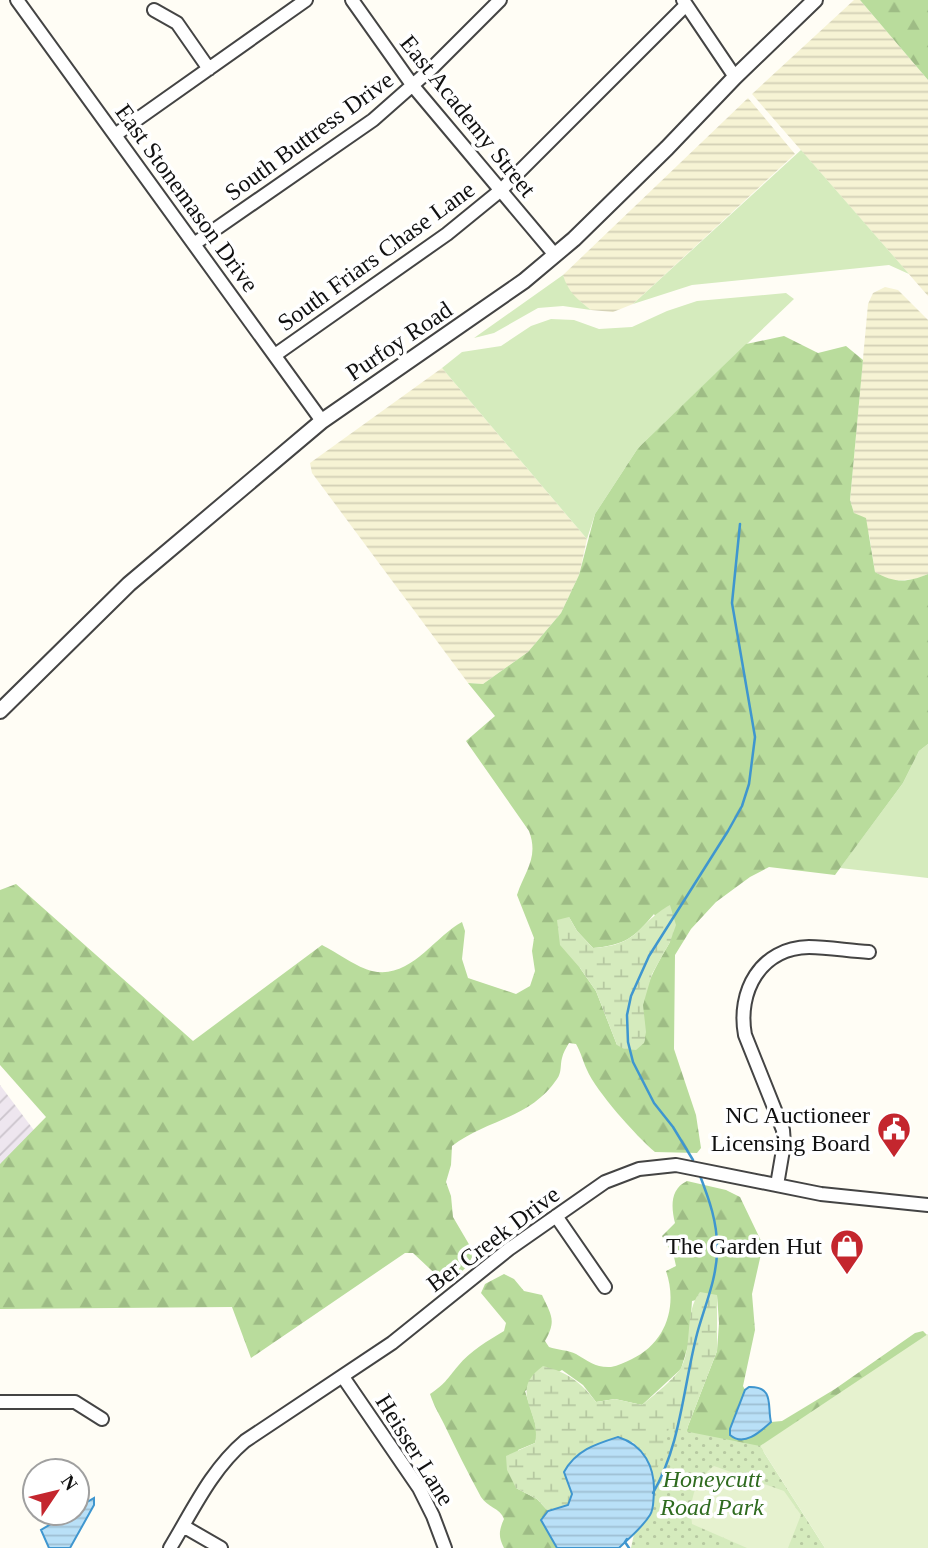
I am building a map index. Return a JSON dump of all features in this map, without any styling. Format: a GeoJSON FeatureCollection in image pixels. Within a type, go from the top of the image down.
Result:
{"type":"FeatureCollection","features":[{"type":"Feature","properties":{"kind":"street","name":"East Stonemason Drive"},"geometry":{"type":"LineString","coordinates":[[17,0],[322,421]]}},
{"type":"Feature","properties":{"kind":"street"},"geometry":{"type":"LineString","coordinates":[[115,135],[306,0]]}},
{"type":"Feature","properties":{"kind":"street","name":"East Academy Street"},"geometry":{"type":"LineString","coordinates":[[352,0],[413,86],[555,255]]}},
{"type":"Feature","properties":{"kind":"street","name":"South Buttress Drive"},"geometry":{"type":"LineString","coordinates":[[194,244],[373,120],[413,86],[500,0]]}},
{"type":"Feature","properties":{"kind":"street","name":"Purfoy Road"},"geometry":{"type":"LineString","coordinates":[[0,711],[129,584],[322,421],[449,335],[555,255],[815,0]]}},
{"type":"Feature","properties":{"kind":"street"},"geometry":{"type":"LineString","coordinates":[[684,3],[735,77]]}},
{"type":"Feature","properties":{"kind":"street","name":"South Friars Chase Lane"},"geometry":{"type":"LineString","coordinates":[[275,355],[447,234],[501,190],[684,3]]}},
{"type":"Feature","properties":{"kind":"street"},"geometry":{"type":"LineString","coordinates":[[154,10],[177,23],[209,69]]}},
{"type":"Feature","properties":{"kind":"street"},"geometry":{"type":"LineString","coordinates":[[777,1185],[784,1144],[783,1130],[746,1035],[742,1020],[746,992],[757,972],[766,963],[788,951],[808,947],[869,952]]}},
{"type":"Feature","properties":{"kind":"street","name":"Ber Creek Drive"},"geometry":{"type":"LineString","coordinates":[[170,1548],[210,1480],[230,1454],[264,1428],[392,1343],[509,1249],[605,1182],[652,1166],[689,1166],[821,1194],[928,1205]]}},
{"type":"Feature","properties":{"kind":"street"},"geometry":{"type":"LineString","coordinates":[[556,1216],[605,1287]]}},
{"type":"Feature","properties":{"kind":"street","name":"Heisser Lane"},"geometry":{"type":"LineString","coordinates":[[343,1377],[419,1488],[445,1548]]}},
{"type":"Feature","properties":{"kind":"street"},"geometry":{"type":"LineString","coordinates":[[0,1402],[75,1402],[102,1419]]}},
{"type":"Feature","properties":{"kind":"street"},"geometry":{"type":"LineString","coordinates":[[183,1526],[221,1548]]}},
{"type":"Feature","properties":{"kind":"shaded area"},"geometry":{"type":"Polygon","coordinates":[[[854,0],[860,0],[928,80],[928,296],[752,94],[854,0]]]}},
{"type":"Feature","properties":{"kind":"shaded area"},"geometry":{"type":"Polygon","coordinates":[[[748,98],[795,154],[633,304],[613,312],[591,310],[573,296],[566,287],[563,275],[748,98]]]}},
{"type":"Feature","properties":{"kind":"shaded area"},"geometry":{"type":"Polygon","coordinates":[[[885,287],[898,290],[928,320],[928,574],[916,579],[890,581],[875,572],[869,534],[854,513],[850,500],[868,304],[873,293],[885,287]]]}},
{"type":"Feature","properties":{"kind":"shaded area"},"geometry":{"type":"Polygon","coordinates":[[[442,368],[587,539],[579,575],[561,613],[528,652],[483,684],[468,683],[312,473],[310,463],[442,368]]]}},
{"type":"Feature","properties":{"kind":"shaded area"},"geometry":{"type":"Polygon","coordinates":[[[0,1085],[39,1137],[0,1165],[0,1085]]]}},
{"type":"Feature","properties":{"kind":"green space"},"geometry":{"type":"Polygon","coordinates":[[[860,0],[928,0],[928,80],[860,0]]]}},
{"type":"Feature","properties":{"kind":"green space"},"geometry":{"type":"Polygon","coordinates":[[[801,150],[909,274],[889,265],[692,285],[633,304],[801,150]]]}},
{"type":"Feature","properties":{"kind":"green space"},"geometry":{"type":"Polygon","coordinates":[[[563,275],[574,295],[591,310],[563,306],[538,308],[494,333],[474,338],[563,275]]]}},
{"type":"Feature","properties":{"kind":"green space"},"geometry":{"type":"Polygon","coordinates":[[[786,293],[794,299],[638,448],[595,514],[587,539],[442,368],[462,352],[501,346],[531,326],[551,319],[574,320],[599,329],[632,327],[697,301],[786,293]]]}},
{"type":"Feature","properties":{"kind":"green space"},"geometry":{"type":"Polygon","coordinates":[[[784,336],[818,353],[846,346],[863,360],[850,500],[854,513],[866,518],[875,572],[901,581],[928,574],[928,744],[919,751],[903,783],[835,875],[769,867],[750,877],[716,902],[691,929],[675,955],[674,1049],[696,1115],[701,1148],[697,1153],[655,1152],[607,1101],[587,1070],[576,1044],[569,1043],[562,1056],[559,1076],[534,1103],[452,1146],[451,1165],[446,1182],[451,1196],[453,1217],[470,1246],[472,1257],[453,1281],[445,1283],[413,1253],[405,1253],[251,1358],[232,1307],[0,1309],[0,1164],[46,1117],[0,1065],[0,890],[16,884],[193,1041],[322,945],[366,969],[386,972],[398,969],[421,956],[462,922],[465,931],[462,959],[468,978],[516,994],[530,986],[535,971],[532,951],[534,938],[517,895],[532,857],[532,840],[529,831],[466,741],[495,716],[468,683],[483,684],[528,652],[561,613],[579,575],[595,514],[638,448],[746,344],[784,336]],[[654,914],[628,939],[593,948],[577,931],[569,917],[580,968],[596,991],[617,1045],[644,1043],[643,1009],[647,988],[670,942],[654,914]]]}},
{"type":"Feature","properties":{"kind":"green space"},"geometry":{"type":"Polygon","coordinates":[[[928,744],[928,878],[840,868],[903,783],[919,751],[928,744]]]}},
{"type":"Feature","properties":{"kind":"green space"},"geometry":{"type":"Polygon","coordinates":[[[670,905],[676,925],[652,974],[643,1005],[646,1032],[644,1043],[636,1050],[624,1049],[617,1045],[596,991],[560,945],[557,920],[569,917],[577,931],[593,948],[609,946],[629,938],[670,905]]]}},
{"type":"Feature","properties":{"kind":"green space"},"geometry":{"type":"Polygon","coordinates":[[[687,1181],[726,1190],[740,1197],[763,1245],[752,1294],[755,1330],[743,1386],[745,1390],[730,1429],[763,1429],[771,1422],[782,1421],[835,1389],[915,1333],[923,1331],[927,1335],[844,1459],[684,1444],[688,1426],[717,1351],[719,1323],[717,1295],[692,1301],[689,1343],[681,1369],[642,1405],[615,1399],[596,1402],[583,1385],[562,1370],[525,1391],[538,1432],[535,1443],[518,1450],[516,1488],[537,1499],[548,1511],[541,1520],[557,1548],[504,1548],[500,1534],[504,1519],[500,1512],[481,1497],[430,1394],[443,1384],[468,1355],[504,1331],[506,1323],[481,1293],[485,1284],[504,1274],[514,1279],[524,1291],[542,1295],[552,1322],[545,1341],[549,1347],[573,1353],[592,1364],[606,1367],[619,1365],[644,1352],[661,1333],[666,1322],[671,1297],[666,1271],[676,1266],[662,1236],[675,1223],[673,1199],[677,1189],[687,1181]]]}},
{"type":"Feature","properties":{"kind":"green space"},"geometry":{"type":"Polygon","coordinates":[[[700,1292],[717,1295],[717,1351],[688,1426],[684,1444],[654,1481],[648,1460],[633,1442],[564,1472],[572,1494],[568,1505],[548,1511],[537,1499],[516,1488],[507,1470],[506,1456],[535,1443],[536,1432],[526,1393],[533,1375],[543,1366],[573,1379],[596,1402],[615,1399],[642,1405],[670,1381],[682,1366],[692,1309],[700,1292]]]}},
{"type":"Feature","properties":{"kind":"green space"},"geometry":{"type":"Polygon","coordinates":[[[928,1334],[928,1548],[825,1548],[760,1446],[928,1334]]]}},
{"type":"Feature","properties":{"kind":"green space","name":"Honeycutt Road Park"},"geometry":{"type":"Polygon","coordinates":[[[669,1428],[760,1446],[825,1548],[631,1548],[634,1534],[652,1513],[654,1481],[669,1428]]]}},
{"type":"Feature","properties":{"kind":"green space"},"geometry":{"type":"Polygon","coordinates":[[[714,1466],[784,1491],[801,1515],[788,1548],[747,1548],[692,1524],[694,1492],[702,1478],[714,1466]]]}},
{"type":"Feature","properties":{"kind":"water"},"geometry":{"type":"Polygon","coordinates":[[[749,1387],[763,1390],[766,1394],[771,1422],[752,1437],[735,1438],[730,1435],[730,1429],[745,1390],[749,1387]]]}},
{"type":"Feature","properties":{"kind":"water"},"geometry":{"type":"Polygon","coordinates":[[[618,1437],[635,1445],[650,1466],[654,1493],[650,1515],[619,1548],[557,1548],[541,1520],[548,1511],[568,1505],[572,1494],[564,1472],[581,1453],[594,1445],[618,1437]]]}},
{"type":"Feature","properties":{"kind":"water"},"geometry":{"type":"Polygon","coordinates":[[[46,1527],[82,1527],[70,1548],[49,1548],[41,1530],[46,1527]]]}},
{"type":"Feature","properties":{"kind":"waterway"},"geometry":{"type":"LineString","coordinates":[[693,1160],[673,1127],[654,1103],[633,1062],[628,1042],[627,1015],[631,996],[649,956],[728,831],[742,806],[749,784],[755,737],[732,603],[740,524]]}},
{"type":"Feature","properties":{"kind":"waterway"},"geometry":{"type":"LineString","coordinates":[[653,1493],[676,1435],[697,1334],[713,1282],[717,1241],[709,1202],[699,1173]]}},
{"type":"Feature","properties":{"kind":"waterway"},"geometry":{"type":"LineString","coordinates":[[627,1539],[625,1542],[629,1548]]}},
{"type":"Feature","properties":{"kind":"place","name":"NC Auctioneer Licensing Board"},"geometry":{"type":"Point","coordinates":[894,1159]}},
{"type":"Feature","properties":{"kind":"place","name":"The Garden Hut"},"geometry":{"type":"Point","coordinates":[847,1276]}}]}
